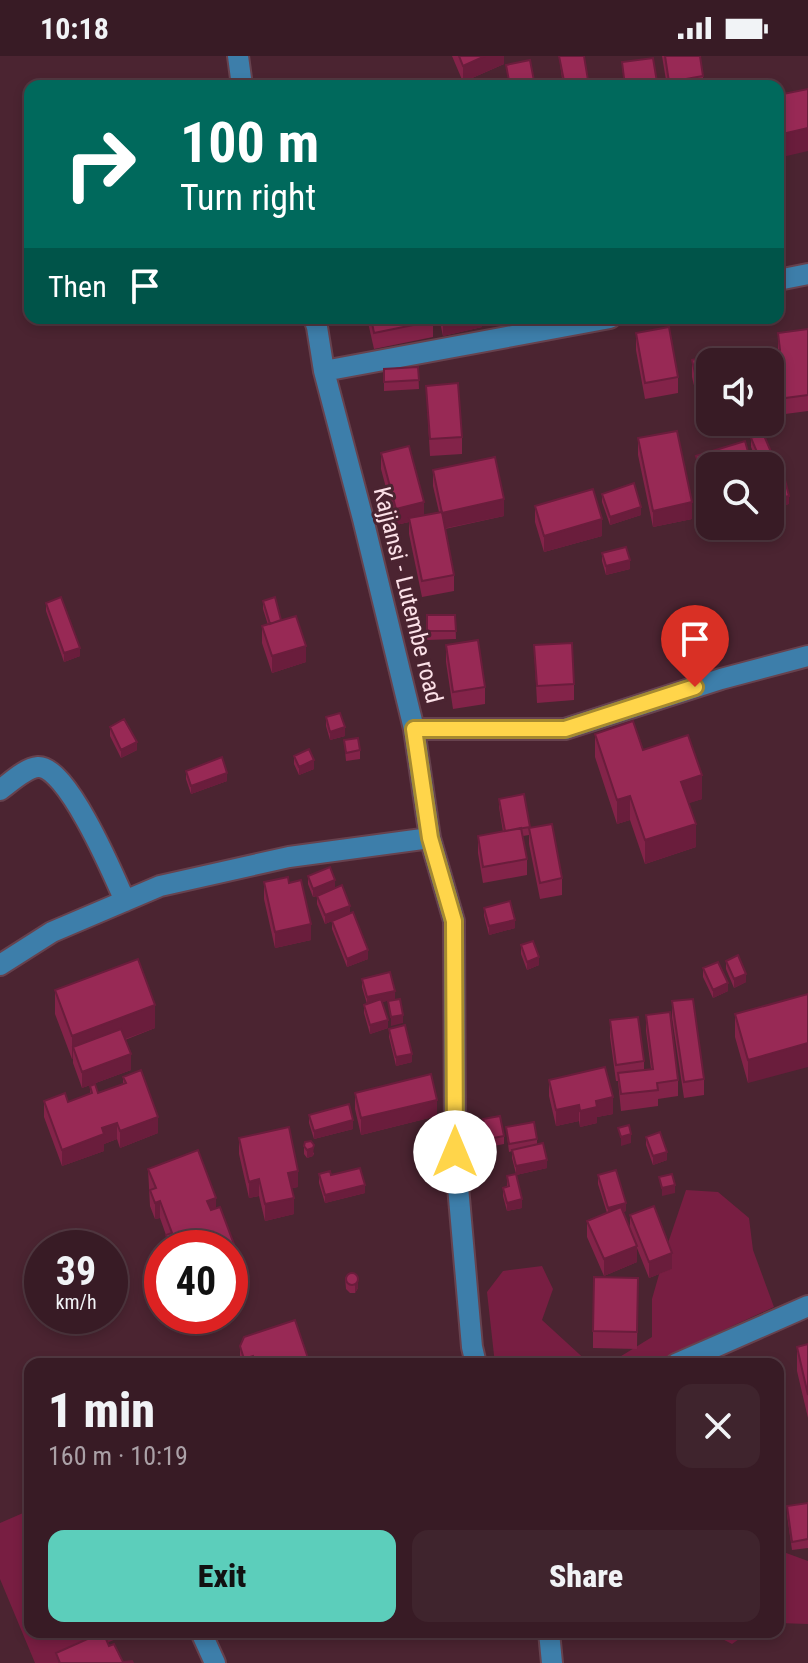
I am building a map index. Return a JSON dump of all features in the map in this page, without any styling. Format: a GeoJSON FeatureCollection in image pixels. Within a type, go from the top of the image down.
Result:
{"type":"FeatureCollection","features":[{"type":"Feature","properties":{"kind":"street"},"geometry":{"type":"LineString","coordinates":[[238,56],[241,80]]}},
{"type":"Feature","properties":{"kind":"street"},"geometry":{"type":"LineString","coordinates":[[784,279],[808,274]]}},
{"type":"Feature","properties":{"kind":"street","name":"Kajjansi - Lutembe road"},"geometry":{"type":"LineString","coordinates":[[316,324],[324,371],[414,729],[430,838],[454,921],[455,1152],[475,1358]]}},
{"type":"Feature","properties":{"kind":"street"},"geometry":{"type":"LineString","coordinates":[[324,371],[578,324]]}},
{"type":"Feature","properties":{"kind":"street"},"geometry":{"type":"LineString","coordinates":[[414,729],[565,729],[721,679],[808,656]]}},
{"type":"Feature","properties":{"kind":"street"},"geometry":{"type":"LineString","coordinates":[[0,790],[36,767],[46,768],[52,773],[100,844],[125,901]]}},
{"type":"Feature","properties":{"kind":"street"},"geometry":{"type":"LineString","coordinates":[[0,965],[52,932],[160,886],[289,857],[430,838]]}},
{"type":"Feature","properties":{"kind":"street"},"geometry":{"type":"LineString","coordinates":[[690,1358],[808,1306]]}},
{"type":"Feature","properties":{"kind":"street"},"geometry":{"type":"LineString","coordinates":[[204,1638],[215,1663]]}},
{"type":"Feature","properties":{"kind":"street"},"geometry":{"type":"LineString","coordinates":[[550,1638],[552,1663]]}},
{"type":"Feature","properties":{"kind":"shaded area"},"geometry":{"type":"Polygon","coordinates":[[[686,1190],[718,1192],[749,1218],[753,1250],[774,1307],[663,1358],[618,1358],[652,1337],[652,1299],[686,1190]]]}},
{"type":"Feature","properties":{"kind":"shaded area"},"geometry":{"type":"Polygon","coordinates":[[[542,1266],[553,1289],[542,1320],[583,1358],[494,1358],[487,1292],[503,1271],[542,1266]]]}},
{"type":"Feature","properties":{"kind":"shaded area"},"geometry":{"type":"Polygon","coordinates":[[[24,1513],[24,1637],[0,1579],[0,1523],[24,1513]]]}},
{"type":"Feature","properties":{"kind":"shaded area"},"geometry":{"type":"Polygon","coordinates":[[[784,1552],[808,1561],[808,1624],[784,1623],[784,1552]]]}},
{"type":"Feature","properties":{"kind":"shaded area"},"geometry":{"type":"Polygon","coordinates":[[[25,1638],[118,1638],[58,1663],[35,1663],[25,1638]]]}},
{"type":"Feature","properties":{"kind":"shaded area"},"geometry":{"type":"Polygon","coordinates":[[[720,1638],[740,1638],[732,1644],[720,1638]]]}},
{"type":"Feature","properties":{"kind":"building"},"geometry":{"type":"Polygon","coordinates":[[[459,56],[485,56],[463,66],[459,56]]]}},
{"type":"Feature","properties":{"kind":"building"},"geometry":{"type":"Polygon","coordinates":[[[559,56],[584,56],[588,80],[564,80],[559,56]]]}},
{"type":"Feature","properties":{"kind":"building"},"geometry":{"type":"Polygon","coordinates":[[[665,56],[700,56],[703,76],[669,80],[665,56]]]}},
{"type":"Feature","properties":{"kind":"building"},"geometry":{"type":"Polygon","coordinates":[[[653,58],[657,80],[624,80],[622,62],[653,58]]]}},
{"type":"Feature","properties":{"kind":"building"},"geometry":{"type":"Polygon","coordinates":[[[530,60],[534,80],[509,80],[506,65],[530,60]]]}},
{"type":"Feature","properties":{"kind":"building"},"geometry":{"type":"Polygon","coordinates":[[[808,89],[808,128],[784,134],[784,94],[808,89]]]}},
{"type":"Feature","properties":{"kind":"building"},"geometry":{"type":"Polygon","coordinates":[[[372,324],[418,324],[374,333],[372,324]]]}},
{"type":"Feature","properties":{"kind":"building"},"geometry":{"type":"Polygon","coordinates":[[[669,327],[678,377],[645,383],[636,333],[669,327]]]}},
{"type":"Feature","properties":{"kind":"building"},"geometry":{"type":"Polygon","coordinates":[[[808,329],[808,395],[784,398],[784,348],[780,348],[778,333],[808,329]]]}},
{"type":"Feature","properties":{"kind":"building"},"geometry":{"type":"Polygon","coordinates":[[[418,367],[419,380],[384,382],[384,369],[418,367]]]}},
{"type":"Feature","properties":{"kind":"building"},"geometry":{"type":"Polygon","coordinates":[[[458,383],[462,437],[430,439],[426,386],[458,383]]]}},
{"type":"Feature","properties":{"kind":"building"},"geometry":{"type":"Polygon","coordinates":[[[677,431],[692,502],[653,511],[638,438],[677,431]]]}},
{"type":"Feature","properties":{"kind":"building"},"geometry":{"type":"Polygon","coordinates":[[[764,436],[771,452],[757,452],[751,438],[764,436]]]}},
{"type":"Feature","properties":{"kind":"building"},"geometry":{"type":"Polygon","coordinates":[[[745,441],[748,452],[709,452],[745,441]]]}},
{"type":"Feature","properties":{"kind":"building"},"geometry":{"type":"Polygon","coordinates":[[[409,446],[424,502],[396,509],[381,453],[409,446]]]}},
{"type":"Feature","properties":{"kind":"building"},"geometry":{"type":"Polygon","coordinates":[[[495,457],[504,499],[442,513],[433,470],[495,457]]]}},
{"type":"Feature","properties":{"kind":"building"},"geometry":{"type":"Polygon","coordinates":[[[784,480],[789,496],[784,497],[784,480]]]}},
{"type":"Feature","properties":{"kind":"building"},"geometry":{"type":"Polygon","coordinates":[[[634,483],[641,507],[610,517],[602,494],[634,483]]]}},
{"type":"Feature","properties":{"kind":"building"},"geometry":{"type":"Polygon","coordinates":[[[593,489],[602,519],[544,536],[535,506],[593,489]]]}},
{"type":"Feature","properties":{"kind":"building"},"geometry":{"type":"Polygon","coordinates":[[[442,512],[454,575],[422,581],[409,518],[442,512]]]}},
{"type":"Feature","properties":{"kind":"building"},"geometry":{"type":"Polygon","coordinates":[[[626,547],[630,560],[606,566],[602,553],[626,547]]]}},
{"type":"Feature","properties":{"kind":"building"},"geometry":{"type":"Polygon","coordinates":[[[61,597],[80,648],[64,653],[46,603],[61,597]]]}},
{"type":"Feature","properties":{"kind":"building"},"geometry":{"type":"Polygon","coordinates":[[[275,597],[281,620],[270,624],[263,601],[275,597]]]}},
{"type":"Feature","properties":{"kind":"building"},"geometry":{"type":"Polygon","coordinates":[[[427,615],[455,615],[456,631],[427,631],[427,615]]]}},
{"type":"Feature","properties":{"kind":"building"},"geometry":{"type":"Polygon","coordinates":[[[296,616],[306,646],[272,656],[262,626],[296,616]]]}},
{"type":"Feature","properties":{"kind":"building"},"geometry":{"type":"Polygon","coordinates":[[[478,640],[485,687],[453,692],[446,645],[478,640]]]}},
{"type":"Feature","properties":{"kind":"building"},"geometry":{"type":"Polygon","coordinates":[[[572,643],[574,684],[537,686],[534,645],[572,643]]]}},
{"type":"Feature","properties":{"kind":"building"},"geometry":{"type":"Polygon","coordinates":[[[340,713],[345,727],[330,732],[326,717],[340,713]]]}},
{"type":"Feature","properties":{"kind":"building"},"geometry":{"type":"Polygon","coordinates":[[[124,719],[137,742],[121,750],[110,727],[124,719]]]}},
{"type":"Feature","properties":{"kind":"building"},"geometry":{"type":"Polygon","coordinates":[[[633,721],[643,750],[688,735],[702,775],[681,782],[696,824],[645,840],[630,796],[617,800],[595,734],[633,721]]]}},
{"type":"Feature","properties":{"kind":"building"},"geometry":{"type":"Polygon","coordinates":[[[358,738],[360,750],[346,753],[344,740],[358,738]]]}},
{"type":"Feature","properties":{"kind":"building"},"geometry":{"type":"Polygon","coordinates":[[[309,749],[314,760],[299,767],[294,756],[309,749]]]}},
{"type":"Feature","properties":{"kind":"building"},"geometry":{"type":"Polygon","coordinates":[[[222,757],[227,773],[191,786],[186,771],[222,757]]]}},
{"type":"Feature","properties":{"kind":"building"},"geometry":{"type":"Polygon","coordinates":[[[524,794],[530,827],[505,831],[499,799],[524,794]]]}},
{"type":"Feature","properties":{"kind":"building"},"geometry":{"type":"Polygon","coordinates":[[[552,824],[562,878],[540,883],[529,828],[552,824]]]}},
{"type":"Feature","properties":{"kind":"building"},"geometry":{"type":"Polygon","coordinates":[[[521,828],[527,859],[483,867],[478,836],[521,828]]]}},
{"type":"Feature","properties":{"kind":"building"},"geometry":{"type":"Polygon","coordinates":[[[330,867],[335,880],[313,889],[308,876],[330,867]]]}},
{"type":"Feature","properties":{"kind":"building"},"geometry":{"type":"Polygon","coordinates":[[[288,877],[289,883],[301,880],[311,924],[275,932],[264,882],[288,877]]]}},
{"type":"Feature","properties":{"kind":"building"},"geometry":{"type":"Polygon","coordinates":[[[342,885],[350,906],[325,915],[317,896],[342,885]]]}},
{"type":"Feature","properties":{"kind":"building"},"geometry":{"type":"Polygon","coordinates":[[[510,901],[515,920],[489,926],[484,908],[510,901]]]}},
{"type":"Feature","properties":{"kind":"building"},"geometry":{"type":"Polygon","coordinates":[[[353,912],[368,950],[347,959],[332,921],[353,912]]]}},
{"type":"Feature","properties":{"kind":"building"},"geometry":{"type":"Polygon","coordinates":[[[533,941],[539,957],[527,962],[521,945],[533,941]]]}},
{"type":"Feature","properties":{"kind":"building"},"geometry":{"type":"Polygon","coordinates":[[[738,955],[746,974],[734,979],[726,961],[738,955]]]}},
{"type":"Feature","properties":{"kind":"building"},"geometry":{"type":"Polygon","coordinates":[[[138,959],[155,1005],[72,1036],[55,990],[138,959]]]}},
{"type":"Feature","properties":{"kind":"building"},"geometry":{"type":"Polygon","coordinates":[[[718,962],[728,983],[713,990],[703,968],[718,962]]]}},
{"type":"Feature","properties":{"kind":"building"},"geometry":{"type":"Polygon","coordinates":[[[390,972],[395,991],[367,997],[362,979],[390,972]]]}},
{"type":"Feature","properties":{"kind":"building"},"geometry":{"type":"Polygon","coordinates":[[[808,994],[808,1043],[748,1060],[735,1014],[808,994]]]}},
{"type":"Feature","properties":{"kind":"building"},"geometry":{"type":"Polygon","coordinates":[[[381,999],[388,1020],[370,1025],[364,1005],[381,999]]]}},
{"type":"Feature","properties":{"kind":"building"},"geometry":{"type":"Polygon","coordinates":[[[400,999],[403,1015],[391,1017],[388,1001],[400,999]]]}},
{"type":"Feature","properties":{"kind":"building"},"geometry":{"type":"Polygon","coordinates":[[[693,999],[704,1079],[684,1082],[672,1001],[693,999]]]}},
{"type":"Feature","properties":{"kind":"building"},"geometry":{"type":"Polygon","coordinates":[[[670,1012],[678,1080],[657,1083],[658,1090],[621,1094],[618,1073],[653,1069],[646,1015],[670,1012]]]}},
{"type":"Feature","properties":{"kind":"building"},"geometry":{"type":"Polygon","coordinates":[[[638,1017],[644,1061],[616,1065],[610,1020],[638,1017]]]}},
{"type":"Feature","properties":{"kind":"building"},"geometry":{"type":"Polygon","coordinates":[[[405,1025],[412,1054],[396,1057],[389,1029],[405,1025]]]}},
{"type":"Feature","properties":{"kind":"building"},"geometry":{"type":"Polygon","coordinates":[[[121,1029],[131,1054],[82,1072],[73,1047],[121,1029]]]}},
{"type":"Feature","properties":{"kind":"building"},"geometry":{"type":"Polygon","coordinates":[[[605,1067],[613,1097],[596,1101],[597,1107],[580,1111],[579,1105],[556,1110],[549,1080],[605,1067]]]}},
{"type":"Feature","properties":{"kind":"building"},"geometry":{"type":"Polygon","coordinates":[[[141,1070],[158,1117],[120,1131],[117,1123],[102,1128],[104,1134],[62,1150],[44,1101],[65,1093],[68,1102],[92,1093],[90,1086],[95,1084],[98,1093],[126,1083],[123,1077],[141,1070]]]}},
{"type":"Feature","properties":{"kind":"building"},"geometry":{"type":"Polygon","coordinates":[[[431,1074],[437,1100],[361,1118],[355,1093],[431,1074]]]}},
{"type":"Feature","properties":{"kind":"building"},"geometry":{"type":"Polygon","coordinates":[[[349,1104],[353,1120],[314,1131],[309,1115],[349,1104]]]}},
{"type":"Feature","properties":{"kind":"building"},"geometry":{"type":"Polygon","coordinates":[[[500,1116],[504,1136],[488,1139],[483,1119],[500,1116]]]}},
{"type":"Feature","properties":{"kind":"building"},"geometry":{"type":"Polygon","coordinates":[[[534,1122],[537,1139],[509,1144],[506,1127],[534,1122]]]}},
{"type":"Feature","properties":{"kind":"building"},"geometry":{"type":"Polygon","coordinates":[[[629,1125],[631,1134],[621,1137],[618,1128],[629,1125]]]}},
{"type":"Feature","properties":{"kind":"building"},"geometry":{"type":"Polygon","coordinates":[[[289,1127],[298,1171],[288,1173],[294,1198],[265,1204],[259,1179],[249,1182],[239,1138],[289,1127]]]}},
{"type":"Feature","properties":{"kind":"building"},"geometry":{"type":"Polygon","coordinates":[[[660,1132],[667,1152],[653,1156],[646,1137],[660,1132]]]}},
{"type":"Feature","properties":{"kind":"building"},"geometry":{"type":"Polygon","coordinates":[[[311,1141],[313,1148],[307,1150],[305,1142],[311,1141]]]}},
{"type":"Feature","properties":{"kind":"building"},"geometry":{"type":"Polygon","coordinates":[[[543,1143],[547,1160],[516,1166],[512,1150],[543,1143]]]}},
{"type":"Feature","properties":{"kind":"building"},"geometry":{"type":"Polygon","coordinates":[[[445,1149],[446,1158],[433,1160],[432,1150],[445,1149]]]}},
{"type":"Feature","properties":{"kind":"building"},"geometry":{"type":"Polygon","coordinates":[[[198,1150],[216,1198],[207,1201],[211,1210],[220,1207],[229,1230],[171,1230],[160,1201],[155,1203],[150,1190],[156,1188],[148,1169],[198,1150]]]}},
{"type":"Feature","properties":{"kind":"building"},"geometry":{"type":"Polygon","coordinates":[[[360,1168],[365,1185],[325,1195],[319,1174],[330,1171],[331,1175],[360,1168]]]}},
{"type":"Feature","properties":{"kind":"building"},"geometry":{"type":"Polygon","coordinates":[[[616,1170],[626,1203],[608,1208],[598,1175],[616,1170]]]}},
{"type":"Feature","properties":{"kind":"building"},"geometry":{"type":"Polygon","coordinates":[[[516,1174],[522,1199],[507,1203],[503,1188],[509,1186],[507,1176],[516,1174]]]}},
{"type":"Feature","properties":{"kind":"building"},"geometry":{"type":"Polygon","coordinates":[[[672,1174],[675,1185],[662,1188],[659,1177],[672,1174]]]}},
{"type":"Feature","properties":{"kind":"building"},"geometry":{"type":"Polygon","coordinates":[[[654,1206],[672,1253],[649,1262],[630,1215],[654,1206]]]}},
{"type":"Feature","properties":{"kind":"building"},"geometry":{"type":"Polygon","coordinates":[[[621,1207],[637,1246],[604,1259],[587,1221],[621,1207]]]}},
{"type":"Feature","properties":{"kind":"building"},"geometry":{"type":"Polygon","coordinates":[[[352,1273],[358,1279],[352,1285],[346,1279],[352,1273]]]}},
{"type":"Feature","properties":{"kind":"building"},"geometry":{"type":"Polygon","coordinates":[[[594,1277],[638,1278],[637,1332],[593,1331],[594,1277]]]}},
{"type":"Feature","properties":{"kind":"building"},"geometry":{"type":"Polygon","coordinates":[[[295,1320],[308,1358],[244,1358],[240,1346],[244,1337],[295,1320]]]}},
{"type":"Feature","properties":{"kind":"building"},"geometry":{"type":"Polygon","coordinates":[[[808,1344],[808,1395],[797,1347],[808,1344]]]}},
{"type":"Feature","properties":{"kind":"building"},"geometry":{"type":"Polygon","coordinates":[[[808,1503],[808,1539],[792,1542],[787,1506],[808,1503]]]}},
{"type":"Feature","properties":{"kind":"building"},"geometry":{"type":"Polygon","coordinates":[[[90,1638],[106,1638],[109,1646],[114,1644],[123,1662],[133,1663],[60,1663],[56,1653],[90,1638]]]}},
{"type":"Feature","properties":{"kind":"route"},"geometry":{"type":"LineString","coordinates":[[455,1152],[454,921],[430,838],[414,729],[565,729],[695,687]]}}]}
